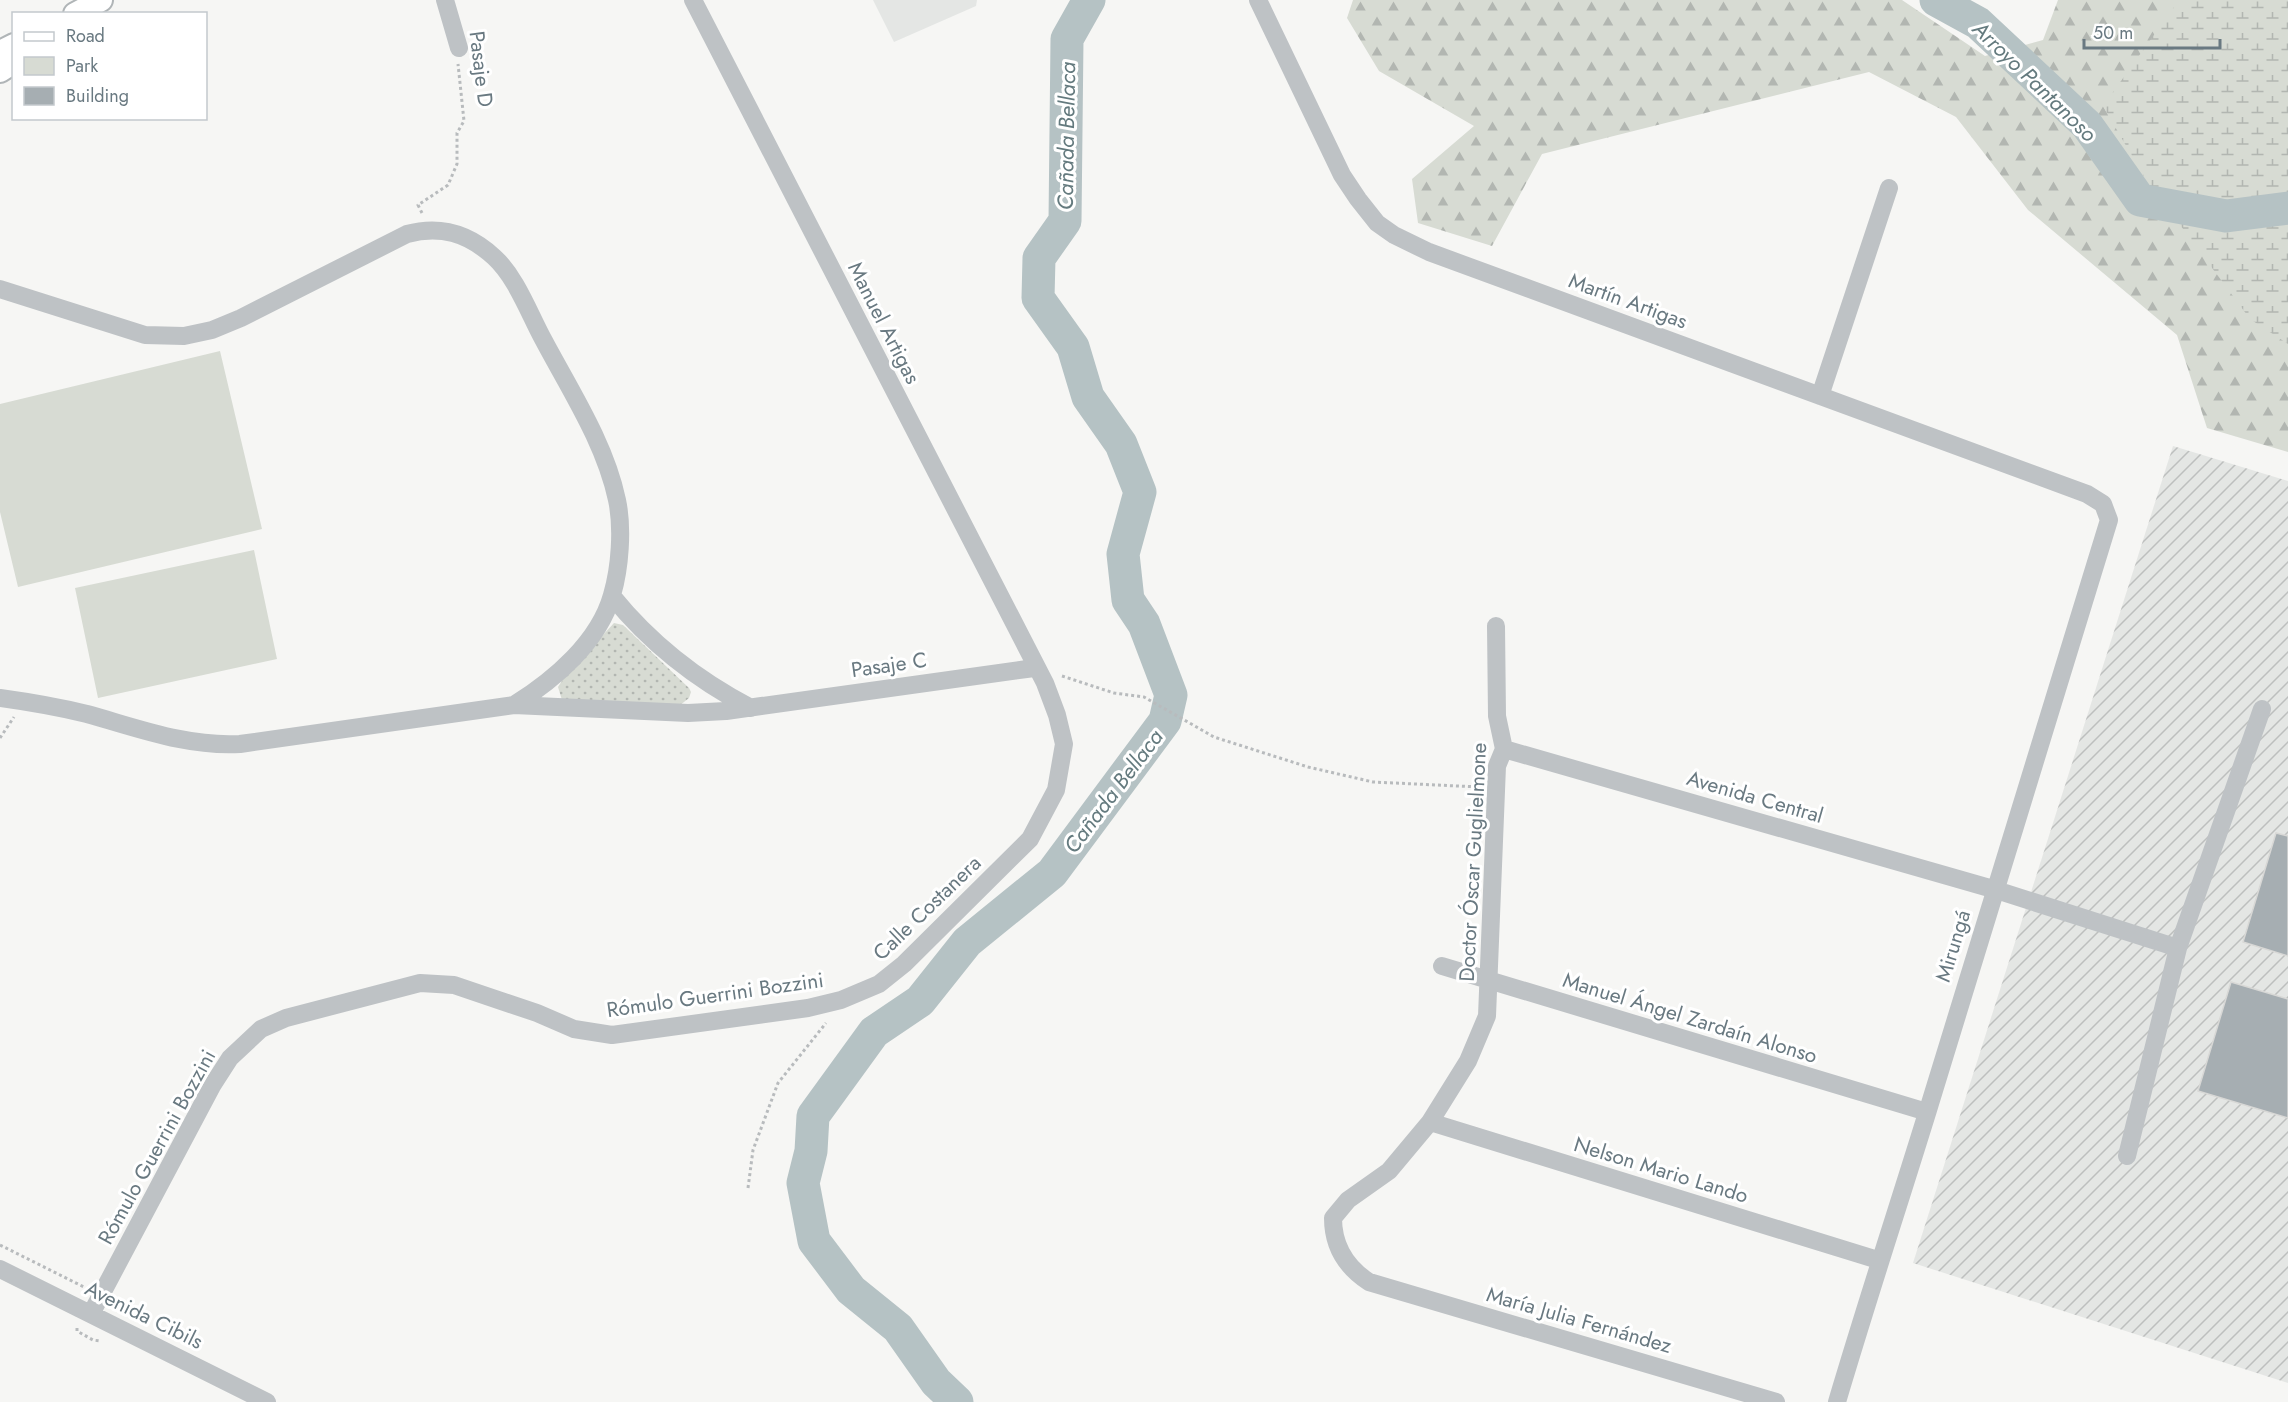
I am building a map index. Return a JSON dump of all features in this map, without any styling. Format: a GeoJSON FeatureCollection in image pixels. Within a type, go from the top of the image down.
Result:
{"type":"FeatureCollection","features":[{"type":"Feature","properties":{"kind":"main road"},"geometry":{"type":"LineString","coordinates":[[79,12],[101,0]]}},
{"type":"Feature","properties":{"kind":"main road"},"geometry":{"type":"LineString","coordinates":[[94,12],[112,0]]}},
{"type":"Feature","properties":{"kind":"street","name":"Pasaje D"},"geometry":{"type":"LineString","coordinates":[[445,0],[459,48]]}},
{"type":"Feature","properties":{"kind":"street","name":"Manuel Artigas"},"geometry":{"type":"LineString","coordinates":[[693,0],[1015,624],[1034,668]]}},
{"type":"Feature","properties":{"kind":"street","name":"Martín Artigas"},"geometry":{"type":"LineString","coordinates":[[1258,0],[1342,176],[1377,223],[1394,235],[1440,256],[2087,494],[2103,504]]}},
{"type":"Feature","properties":{"kind":"street"},"geometry":{"type":"LineString","coordinates":[[1820,396],[1889,188]]}},
{"type":"Feature","properties":{"kind":"street"},"geometry":{"type":"LineString","coordinates":[[0,290],[145,335],[184,336],[212,330],[241,318],[406,234],[430,229],[455,232],[495,258],[518,291],[610,470],[618,503],[618,561],[612,596],[603,616],[576,654],[539,689],[514,705],[240,744],[211,746],[160,736],[55,706],[0,698]]}},
{"type":"Feature","properties":{"kind":"street","name":"Mirungá"},"geometry":{"type":"LineString","coordinates":[[1837,1402],[1878,1260],[1927,1112],[1993,889],[2109,520],[2103,504]]}},
{"type":"Feature","properties":{"kind":"street"},"geometry":{"type":"LineString","coordinates":[[612,596],[629,616],[680,664],[700,679],[751,708]]}},
{"type":"Feature","properties":{"kind":"street","name":"Doctor Óscar Guglielmone"},"geometry":{"type":"LineString","coordinates":[[1369,1282],[1351,1270],[1338,1248],[1333,1218],[1348,1200],[1389,1171],[1430,1122],[1468,1061],[1487,1016],[1497,766],[1504,749],[1497,716],[1496,626]]}},
{"type":"Feature","properties":{"kind":"street","name":"Pasaje C"},"geometry":{"type":"LineString","coordinates":[[514,705],[688,713],[751,708],[1034,668]]}},
{"type":"Feature","properties":{"kind":"street","name":"Calle Costanera"},"geometry":{"type":"LineString","coordinates":[[841,1000],[879,984],[904,964],[1030,839],[1056,790],[1064,744],[1057,715],[1045,683],[1034,668]]}},
{"type":"Feature","properties":{"kind":"street"},"geometry":{"type":"LineString","coordinates":[[2127,1156],[2178,948],[2262,709]]}},
{"type":"Feature","properties":{"kind":"street","name":"Avenida Central"},"geometry":{"type":"LineString","coordinates":[[1504,749],[1993,889],[2178,948]]}},
{"type":"Feature","properties":{"kind":"street","name":"Manuel Ángel Zardaín Alonso"},"geometry":{"type":"LineString","coordinates":[[1442,966],[1927,1112]]}},
{"type":"Feature","properties":{"kind":"street","name":"Rómulo Guerrini Bozzini"},"geometry":{"type":"LineString","coordinates":[[91,1314],[212,1086],[230,1058],[261,1029],[286,1018],[420,983],[454,985],[537,1013],[574,1029],[612,1035],[808,1008],[841,1000]]}},
{"type":"Feature","properties":{"kind":"street","name":"Nelson Mario Lando"},"geometry":{"type":"LineString","coordinates":[[1430,1122],[1878,1260]]}},
{"type":"Feature","properties":{"kind":"street","name":"Avenida Cibils"},"geometry":{"type":"LineString","coordinates":[[0,1269],[267,1402]]}},
{"type":"Feature","properties":{"kind":"street","name":"María Julia Fernández"},"geometry":{"type":"LineString","coordinates":[[1369,1282],[1776,1402]]}},
{"type":"Feature","properties":{"kind":"path","name":"Pasaje D"},"geometry":{"type":"LineString","coordinates":[[430,229],[418,205],[452,180],[457,165],[457,133],[464,121],[458,69],[459,48]]}},
{"type":"Feature","properties":{"kind":"path"},"geometry":{"type":"LineString","coordinates":[[1034,668],[1114,693],[1144,697],[1214,737],[1308,767],[1373,782],[1431,787],[1496,787]]}},
{"type":"Feature","properties":{"kind":"path"},"geometry":{"type":"LineString","coordinates":[[748,1188],[753,1149],[778,1083],[797,1062],[841,1000]]}},
{"type":"Feature","properties":{"kind":"shaded area"},"geometry":{"type":"Polygon","coordinates":[[[873,0],[977,0],[976,6],[894,42],[873,0]]]}},
{"type":"Feature","properties":{"kind":"shaded area"},"geometry":{"type":"Polygon","coordinates":[[[2173,446],[2288,481],[2288,1383],[1913,1263],[2173,446]]]}},
{"type":"Feature","properties":{"kind":"green space"},"geometry":{"type":"Polygon","coordinates":[[[1353,0],[1902,0],[1985,56],[2043,40],[2058,0],[2288,0],[2288,452],[2207,428],[2177,335],[2028,210],[1956,117],[1869,72],[1542,154],[1492,246],[1418,223],[1412,179],[1474,126],[1379,71],[1347,18],[1353,0]]]}},
{"type":"Feature","properties":{"kind":"green space"},"geometry":{"type":"Polygon","coordinates":[[[2179,0],[2288,0],[2288,344],[2250,319],[2143,175],[2103,106],[2179,0]]]}},
{"type":"Feature","properties":{"kind":"green space"},"geometry":{"type":"Polygon","coordinates":[[[220,351],[262,529],[18,587],[0,512],[0,404],[220,351]]]}},
{"type":"Feature","properties":{"kind":"green space"},"geometry":{"type":"Polygon","coordinates":[[[254,550],[277,659],[98,698],[75,588],[254,550]]]}},
{"type":"Feature","properties":{"kind":"green space"},"geometry":{"type":"Polygon","coordinates":[[[614,623],[623,625],[689,688],[691,692],[689,698],[679,706],[562,700],[558,687],[565,676],[614,623]]]}},
{"type":"Feature","properties":{"kind":"building"},"geometry":{"type":"Polygon","coordinates":[[[2276,833],[2288,836],[2288,956],[2243,942],[2276,833]]]}},
{"type":"Feature","properties":{"kind":"building"},"geometry":{"type":"Polygon","coordinates":[[[2231,982],[2288,999],[2288,1118],[2198,1091],[2231,982]]]}},
{"type":"Feature","properties":{"kind":"waterway","name":"Cañada Bellaca"},"geometry":{"type":"LineString","coordinates":[[957,1402],[936,1382],[898,1328],[851,1290],[814,1241],[803,1183],[811,1151],[813,1116],[874,1032],[920,1001],[967,942],[1052,873],[1165,721],[1171,695],[1144,624],[1128,600],[1123,554],[1140,492],[1121,444],[1088,397],[1073,347],[1038,298],[1039,258],[1065,221],[1067,39],[1089,0]]}},
{"type":"Feature","properties":{"kind":"waterway","name":"Arroyo Pantanoso"},"geometry":{"type":"LineString","coordinates":[[1936,0],[1978,23],[2087,125],[2140,200],[2226,216],[2288,208]]}}]}
